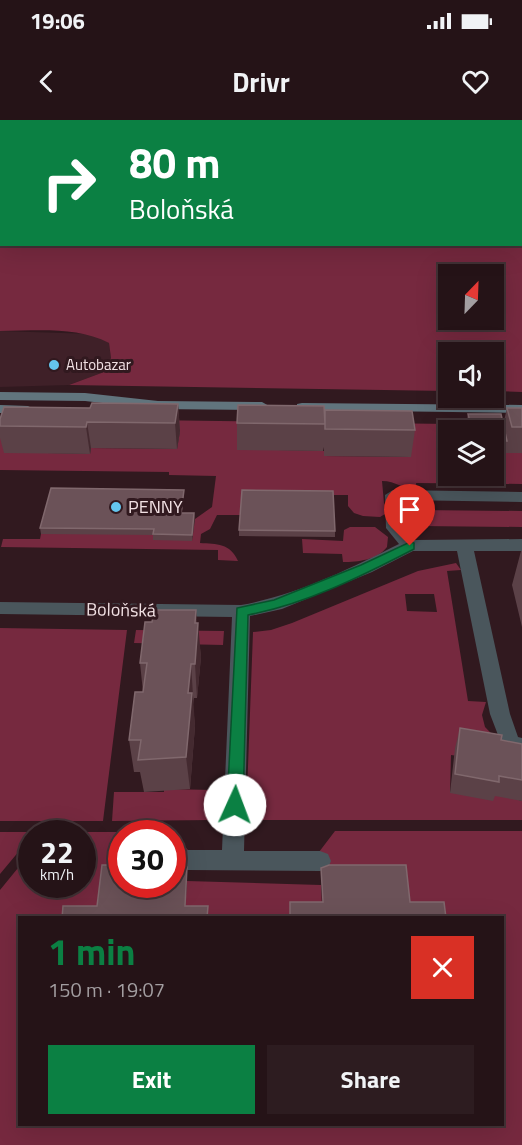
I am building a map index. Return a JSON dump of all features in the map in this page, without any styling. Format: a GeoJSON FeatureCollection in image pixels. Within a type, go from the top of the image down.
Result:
{"type":"FeatureCollection","features":[{"type":"Feature","properties":{"kind":"street"},"geometry":{"type":"LineString","coordinates":[[0,396],[85,397],[158,405]]}},
{"type":"Feature","properties":{"kind":"street"},"geometry":{"type":"LineString","coordinates":[[0,409],[158,405],[522,409]]}},
{"type":"Feature","properties":{"kind":"street"},"geometry":{"type":"LineString","coordinates":[[410,546],[394,528],[393,495],[522,497]]}},
{"type":"Feature","properties":{"kind":"street"},"geometry":{"type":"LineString","coordinates":[[464,544],[500,714],[510,742],[522,746]]}},
{"type":"Feature","properties":{"kind":"street","name":"Boloňská"},"geometry":{"type":"LineString","coordinates":[[0,608],[242,611],[276,605],[366,568],[410,546],[522,545]]}},
{"type":"Feature","properties":{"kind":"street"},"geometry":{"type":"LineString","coordinates":[[232,859],[242,611]]}},
{"type":"Feature","properties":{"kind":"street"},"geometry":{"type":"LineString","coordinates":[[188,860],[320,861]]}},
{"type":"Feature","properties":{"kind":"shaded area"},"geometry":{"type":"Polygon","coordinates":[[[0,246],[522,246],[522,392],[504,391],[504,342],[438,342],[438,391],[69,385],[104,372],[111,358],[109,343],[83,334],[42,330],[0,331],[0,246]]]}},
{"type":"Feature","properties":{"kind":"shaded area","name":"Autobazar"},"geometry":{"type":"Polygon","coordinates":[[[0,331],[93,334],[109,343],[111,358],[104,372],[69,385],[0,387],[0,331]]]}},
{"type":"Feature","properties":{"kind":"shaded area"},"geometry":{"type":"Polygon","coordinates":[[[0,418],[438,424],[438,483],[416,483],[417,491],[382,481],[385,514],[380,517],[354,513],[348,506],[348,495],[333,495],[241,515],[217,515],[210,529],[201,534],[200,543],[217,544],[227,548],[238,561],[218,560],[218,550],[1,547],[3,539],[40,539],[41,534],[195,519],[212,507],[216,476],[169,475],[169,472],[0,470],[0,418]],[[180,431],[4,452],[90,454],[91,448],[177,449],[180,431]],[[255,431],[237,449],[324,451],[324,456],[410,457],[255,431]]]}},
{"type":"Feature","properties":{"kind":"shaded area"},"geometry":{"type":"Polygon","coordinates":[[[504,425],[522,425],[504,428],[504,425]]]}},
{"type":"Feature","properties":{"kind":"shaded area"},"geometry":{"type":"Polygon","coordinates":[[[504,452],[522,453],[522,484],[504,484],[504,452]]]}},
{"type":"Feature","properties":{"kind":"shaded area"},"geometry":{"type":"Polygon","coordinates":[[[416,500],[418,510],[522,511],[522,527],[420,526],[420,535],[411,533],[403,525],[401,509],[416,500]]]}},
{"type":"Feature","properties":{"kind":"shaded area"},"geometry":{"type":"Polygon","coordinates":[[[350,527],[375,527],[388,537],[387,547],[373,557],[343,562],[342,554],[303,553],[302,539],[343,541],[344,530],[350,527]]]}},
{"type":"Feature","properties":{"kind":"shaded area"},"geometry":{"type":"Polygon","coordinates":[[[456,563],[461,570],[447,571],[468,701],[486,702],[482,715],[485,727],[522,765],[451,755],[450,793],[493,792],[522,801],[522,820],[246,820],[253,632],[271,630],[292,623],[418,571],[456,563]],[[405,594],[407,611],[437,612],[434,594],[405,594]]]}},
{"type":"Feature","properties":{"kind":"shaded area"},"geometry":{"type":"Polygon","coordinates":[[[0,628],[127,630],[103,821],[0,821],[0,628]]]}},
{"type":"Feature","properties":{"kind":"shaded area"},"geometry":{"type":"Polygon","coordinates":[[[136,630],[224,631],[223,645],[134,643],[136,630]]]}},
{"type":"Feature","properties":{"kind":"shaded area"},"geometry":{"type":"Polygon","coordinates":[[[164,789],[214,790],[213,820],[112,820],[114,792],[164,792],[164,789]]]}},
{"type":"Feature","properties":{"kind":"shaded area"},"geometry":{"type":"Polygon","coordinates":[[[335,831],[522,831],[522,1145],[0,1145],[0,890],[18,868],[18,898],[96,898],[96,832],[108,832],[108,893],[98,911],[74,916],[18,916],[18,1126],[504,1126],[504,916],[439,916],[321,870],[319,852],[335,831]]]}},
{"type":"Feature","properties":{"kind":"shaded area"},"geometry":{"type":"Polygon","coordinates":[[[0,832],[18,832],[18,852],[0,874],[0,832]]]}},
{"type":"Feature","properties":{"kind":"shaded area"},"geometry":{"type":"Polygon","coordinates":[[[186,848],[188,850],[186,870],[186,848]]]}},
{"type":"Feature","properties":{"kind":"shaded area"},"geometry":{"type":"Polygon","coordinates":[[[187,881],[321,885],[322,907],[290,908],[290,916],[208,916],[208,912],[185,911],[187,881]]]}},
{"type":"Feature","properties":{"kind":"building"},"geometry":{"type":"Polygon","coordinates":[[[92,403],[178,404],[175,423],[87,422],[86,427],[0,426],[4,407],[90,408],[92,403]]]}},
{"type":"Feature","properties":{"kind":"building"},"geometry":{"type":"Polygon","coordinates":[[[238,405],[324,406],[325,424],[237,423],[238,405]]]}},
{"type":"Feature","properties":{"kind":"building"},"geometry":{"type":"Polygon","coordinates":[[[507,408],[522,408],[522,427],[512,427],[507,408]]]}},
{"type":"Feature","properties":{"kind":"building"},"geometry":{"type":"Polygon","coordinates":[[[325,410],[412,411],[415,430],[325,429],[325,410]]]}},
{"type":"Feature","properties":{"kind":"building"},"geometry":{"type":"Polygon","coordinates":[[[468,414],[501,414],[502,420],[470,420],[468,414]]]}},
{"type":"Feature","properties":{"kind":"building","name":"PENNY"},"geometry":{"type":"Polygon","coordinates":[[[51,488],[184,490],[181,513],[194,513],[192,535],[153,534],[154,529],[40,528],[51,488]]]}},
{"type":"Feature","properties":{"kind":"building"},"geometry":{"type":"Polygon","coordinates":[[[242,490],[333,491],[335,531],[239,530],[242,490]]]}},
{"type":"Feature","properties":{"kind":"building"},"geometry":{"type":"Polygon","coordinates":[[[154,610],[196,610],[195,623],[198,623],[195,664],[191,664],[188,693],[192,693],[186,757],[138,760],[141,740],[129,740],[135,692],[143,692],[147,663],[140,663],[145,622],[152,622],[154,610]]]}},
{"type":"Feature","properties":{"kind":"building"},"geometry":{"type":"Polygon","coordinates":[[[460,728],[502,735],[501,740],[522,744],[522,780],[499,776],[499,782],[455,774],[460,728]]]}},
{"type":"Feature","properties":{"kind":"building"},"geometry":{"type":"Polygon","coordinates":[[[102,865],[108,865],[108,898],[185,898],[185,906],[208,906],[207,916],[62,916],[63,906],[97,906],[102,865]]]}},
{"type":"Feature","properties":{"kind":"building"},"geometry":{"type":"Polygon","coordinates":[[[329,865],[406,865],[410,902],[444,902],[446,916],[290,916],[290,902],[323,902],[321,868],[329,865]]]}},
{"type":"Feature","properties":{"kind":"place","name":"Autobazar"},"geometry":{"type":"Point","coordinates":[54,365]}},
{"type":"Feature","properties":{"kind":"place","name":"PENNY"},"geometry":{"type":"Point","coordinates":[116,507]}},
{"type":"Feature","properties":{"kind":"route"},"geometry":{"type":"LineString","coordinates":[[235,805],[242,611],[276,605],[366,568],[410,546]]}}]}
